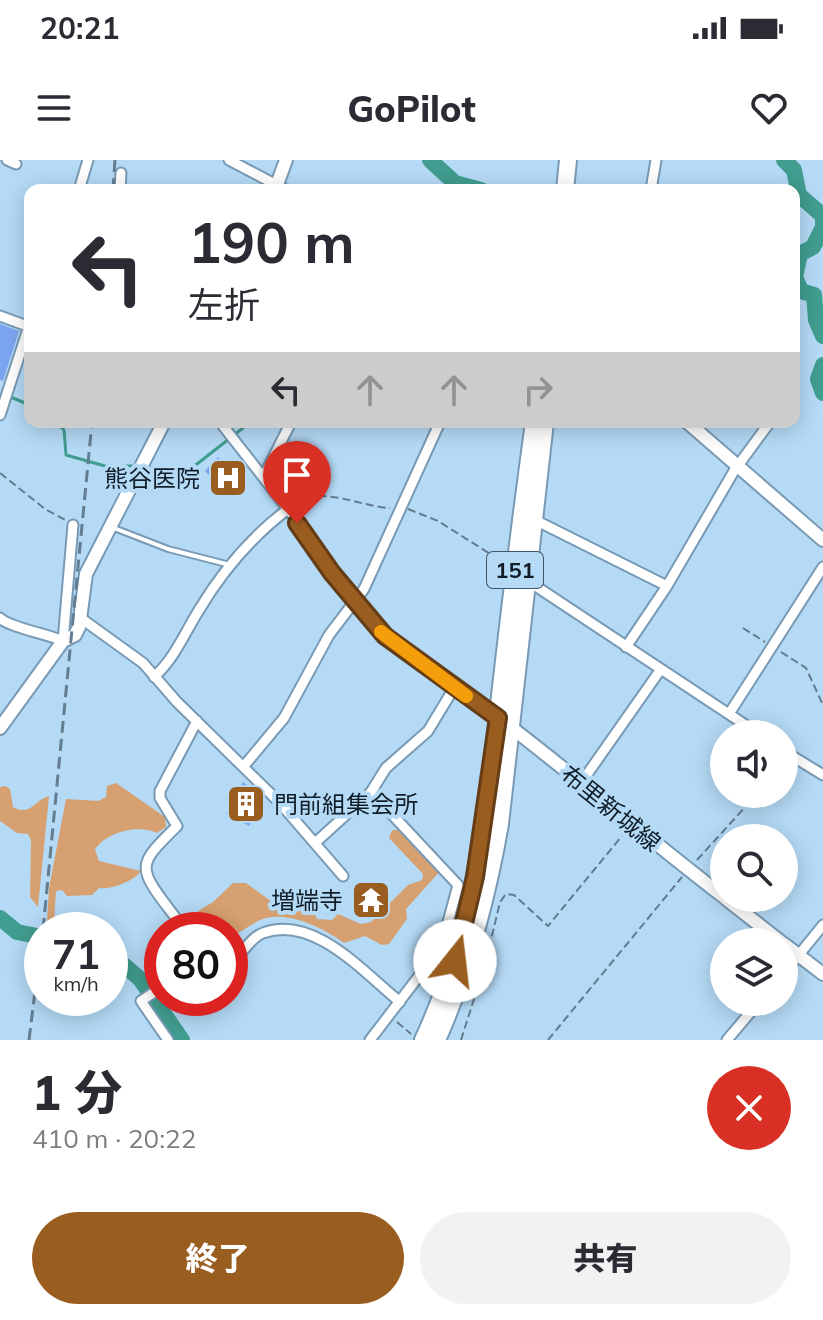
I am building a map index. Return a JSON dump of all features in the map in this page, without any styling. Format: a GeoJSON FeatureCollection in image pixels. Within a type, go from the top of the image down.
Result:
{"type":"FeatureCollection","features":[{"type":"Feature","properties":{"kind":"highway"},"geometry":{"type":"LineString","coordinates":[[566,184],[568,160]]}},
{"type":"Feature","properties":{"kind":"highway","name":"151"},"geometry":{"type":"LineString","coordinates":[[437,1040],[473,946],[490,881],[533,428]]}},
{"type":"Feature","properties":{"kind":"highway","name":"151"},"geometry":{"type":"LineString","coordinates":[[417,1037],[449,979],[468,913],[528,581],[544,428]]}},
{"type":"Feature","properties":{"kind":"street"},"geometry":{"type":"LineString","coordinates":[[81,184],[88,160]]}},
{"type":"Feature","properties":{"kind":"street"},"geometry":{"type":"LineString","coordinates":[[229,160],[272,184]]}},
{"type":"Feature","properties":{"kind":"street"},"geometry":{"type":"LineString","coordinates":[[280,184],[286,160]]}},
{"type":"Feature","properties":{"kind":"street"},"geometry":{"type":"LineString","coordinates":[[652,184],[656,160]]}},
{"type":"Feature","properties":{"kind":"street"},"geometry":{"type":"LineString","coordinates":[[120,184],[121,173]]}},
{"type":"Feature","properties":{"kind":"street"},"geometry":{"type":"LineString","coordinates":[[0,316],[24,324]]}},
{"type":"Feature","properties":{"kind":"street"},"geometry":{"type":"LineString","coordinates":[[0,415],[24,343]]}},
{"type":"Feature","properties":{"kind":"street"},"geometry":{"type":"LineString","coordinates":[[0,728],[63,641],[75,635],[82,619],[86,574],[161,428]]}},
{"type":"Feature","properties":{"kind":"street"},"geometry":{"type":"LineString","coordinates":[[225,428],[264,476],[355,603]]}},
{"type":"Feature","properties":{"kind":"street"},"geometry":{"type":"LineString","coordinates":[[264,476],[288,428]]}},
{"type":"Feature","properties":{"kind":"street"},"geometry":{"type":"LineString","coordinates":[[244,766],[284,718],[329,635],[355,603],[437,428]]}},
{"type":"Feature","properties":{"kind":"street"},"geometry":{"type":"LineString","coordinates":[[694,428],[823,540]]}},
{"type":"Feature","properties":{"kind":"street"},"geometry":{"type":"LineString","coordinates":[[626,647],[667,586],[738,467],[766,428]]}},
{"type":"Feature","properties":{"kind":"street"},"geometry":{"type":"LineString","coordinates":[[154,677],[174,656],[191,623],[245,545],[288,509]]}},
{"type":"Feature","properties":{"kind":"street"},"geometry":{"type":"LineString","coordinates":[[533,524],[539,522],[667,586]]}},
{"type":"Feature","properties":{"kind":"street"},"geometry":{"type":"LineString","coordinates":[[63,641],[73,525]]}},
{"type":"Feature","properties":{"kind":"street"},"geometry":{"type":"LineString","coordinates":[[729,714],[823,567]]}},
{"type":"Feature","properties":{"kind":"street"},"geometry":{"type":"LineString","coordinates":[[528,581],[738,720]]}},
{"type":"Feature","properties":{"kind":"street","name":"布里新城線"},"geometry":{"type":"LineString","coordinates":[[355,603],[385,636],[504,723],[710,887]]}},
{"type":"Feature","properties":{"kind":"street"},"geometry":{"type":"LineString","coordinates":[[0,618],[6,624],[28,627],[63,641]]}},
{"type":"Feature","properties":{"kind":"street"},"geometry":{"type":"LineString","coordinates":[[82,619],[132,653],[244,766],[343,876]]}},
{"type":"Feature","properties":{"kind":"street"},"geometry":{"type":"LineString","coordinates":[[581,783],[661,669]]}},
{"type":"Feature","properties":{"kind":"street"},"geometry":{"type":"LineString","coordinates":[[315,843],[371,792],[386,768],[435,722],[454,688]]}},
{"type":"Feature","properties":{"kind":"street"},"geometry":{"type":"LineString","coordinates":[[169,912],[146,880],[145,869],[152,851],[177,826],[160,798],[160,791],[197,721]]}},
{"type":"Feature","properties":{"kind":"street"},"geometry":{"type":"LineString","coordinates":[[798,760],[823,775]]}},
{"type":"Feature","properties":{"kind":"street"},"geometry":{"type":"LineString","coordinates":[[370,1040],[432,959],[448,922],[458,885],[371,792]]}},
{"type":"Feature","properties":{"kind":"street","name":"布里新城線"},"geometry":{"type":"LineString","coordinates":[[742,912],[763,928]]}},
{"type":"Feature","properties":{"kind":"street"},"geometry":{"type":"LineString","coordinates":[[799,955],[823,925]]}},
{"type":"Feature","properties":{"kind":"street"},"geometry":{"type":"LineString","coordinates":[[248,948],[262,933],[293,928],[329,945],[400,1002]]}},
{"type":"Feature","properties":{"kind":"street","name":"布里新城線"},"geometry":{"type":"LineString","coordinates":[[799,955],[823,974]]}},
{"type":"Feature","properties":{"kind":"street"},"geometry":{"type":"LineString","coordinates":[[153,1016],[168,1040]]}},
{"type":"Feature","properties":{"kind":"street"},"geometry":{"type":"LineString","coordinates":[[727,1040],[747,1016]]}},
{"type":"Feature","properties":{"kind":"lane"},"geometry":{"type":"LineString","coordinates":[[110,526],[168,549],[230,565]]}},
{"type":"Feature","properties":{"kind":"path"},"geometry":{"type":"LineString","coordinates":[[0,473],[45,509],[73,525]]}},
{"type":"Feature","properties":{"kind":"path"},"geometry":{"type":"LineString","coordinates":[[743,628],[806,668],[823,705]]}},
{"type":"Feature","properties":{"kind":"path"},"geometry":{"type":"LineString","coordinates":[[548,1040],[688,869],[744,808]]}},
{"type":"Feature","properties":{"kind":"path"},"geometry":{"type":"LineString","coordinates":[[461,1040],[486,961],[500,902],[506,894],[514,895],[548,926],[632,824]]}},
{"type":"Feature","properties":{"kind":"path"},"geometry":{"type":"LineString","coordinates":[[390,1016],[417,1037]]}},
{"type":"Feature","properties":{"kind":"shaded area"},"geometry":{"type":"Polygon","coordinates":[[[116,783],[165,817],[166,827],[157,833],[141,829],[123,831],[106,838],[95,850],[99,861],[141,871],[138,875],[110,888],[99,888],[92,895],[67,896],[62,890],[56,891],[55,912],[48,912],[49,888],[66,799],[98,801],[106,797],[107,786],[116,783]]]}},
{"type":"Feature","properties":{"kind":"shaded area"},"geometry":{"type":"Polygon","coordinates":[[[0,787],[10,789],[13,807],[19,810],[28,809],[49,796],[38,907],[30,897],[31,840],[28,834],[17,833],[0,821],[0,787]]]}},
{"type":"Feature","properties":{"kind":"shaded area"},"geometry":{"type":"Polygon","coordinates":[[[392,830],[400,830],[441,870],[406,909],[407,919],[389,944],[382,945],[365,936],[344,943],[326,931],[292,918],[269,918],[248,927],[248,912],[197,912],[233,883],[246,883],[279,907],[301,902],[312,908],[317,919],[332,920],[338,914],[361,924],[371,922],[408,885],[422,880],[423,874],[389,838],[392,830]]]}},
{"type":"Feature","properties":{"kind":"building"},"geometry":{"type":"Polygon","coordinates":[[[0,324],[19,331],[3,381],[0,380],[0,324]]]}},
{"type":"Feature","properties":{"kind":"building"},"geometry":{"type":"Polygon","coordinates":[[[218,457],[240,479],[226,494],[205,471],[218,457]]]}},
{"type":"Feature","properties":{"kind":"building","name":"門前組集会所"},"geometry":{"type":"Polygon","coordinates":[[[243,782],[264,797],[249,826],[226,813],[243,782]]]}},
{"type":"Feature","properties":{"kind":"waterway"},"geometry":{"type":"LineString","coordinates":[[430,160],[459,184]]}},
{"type":"Feature","properties":{"kind":"waterway"},"geometry":{"type":"LineString","coordinates":[[784,160],[794,170],[797,184]]}},
{"type":"Feature","properties":{"kind":"waterway"},"geometry":{"type":"LineString","coordinates":[[800,196],[823,216],[823,224]]}},
{"type":"Feature","properties":{"kind":"waterway"},"geometry":{"type":"LineString","coordinates":[[800,254],[813,247],[823,227]]}},
{"type":"Feature","properties":{"kind":"waterway"},"geometry":{"type":"LineString","coordinates":[[800,289],[814,295],[816,320],[823,336]]}},
{"type":"Feature","properties":{"kind":"waterway"},"geometry":{"type":"LineString","coordinates":[[823,365],[818,379],[823,393]]}},
{"type":"Feature","properties":{"kind":"waterway"},"geometry":{"type":"LineString","coordinates":[[0,396],[24,403]]}},
{"type":"Feature","properties":{"kind":"waterway"},"geometry":{"type":"LineString","coordinates":[[62,428],[66,455],[105,466],[135,466]]}},
{"type":"Feature","properties":{"kind":"waterway"},"geometry":{"type":"LineString","coordinates":[[147,466],[177,474],[197,464],[243,428]]}},
{"type":"Feature","properties":{"kind":"waterway"},"geometry":{"type":"LineString","coordinates":[[0,918],[17,932],[24,933]]}},
{"type":"Feature","properties":{"kind":"waterway"},"geometry":{"type":"LineString","coordinates":[[128,969],[140,979],[182,1040]]}},
{"type":"Feature","properties":{"kind":"railway"},"geometry":{"type":"LineString","coordinates":[[113,184],[115,160]]}},
{"type":"Feature","properties":{"kind":"railway"},"geometry":{"type":"LineString","coordinates":[[45,912],[91,428]]}},
{"type":"Feature","properties":{"kind":"railway"},"geometry":{"type":"LineString","coordinates":[[29,1040],[32,1016]]}},
{"type":"Feature","properties":{"kind":"slow traffic"},"geometry":{"type":"LineString","coordinates":[[381,632],[418,663],[466,696]]}},
{"type":"Feature","properties":{"kind":"place","name":"熊谷医院"},"geometry":{"type":"Point","coordinates":[228,478]}},
{"type":"Feature","properties":{"kind":"place","name":"門前組集会所"},"geometry":{"type":"Point","coordinates":[246,804]}},
{"type":"Feature","properties":{"kind":"place","name":"増端寺"},"geometry":{"type":"Point","coordinates":[371,900]}},
{"type":"Feature","properties":{"kind":"route"},"geometry":{"type":"LineString","coordinates":[[297,523],[355,603],[385,636],[418,663],[498,718],[475,877],[455,961]]}}]}
